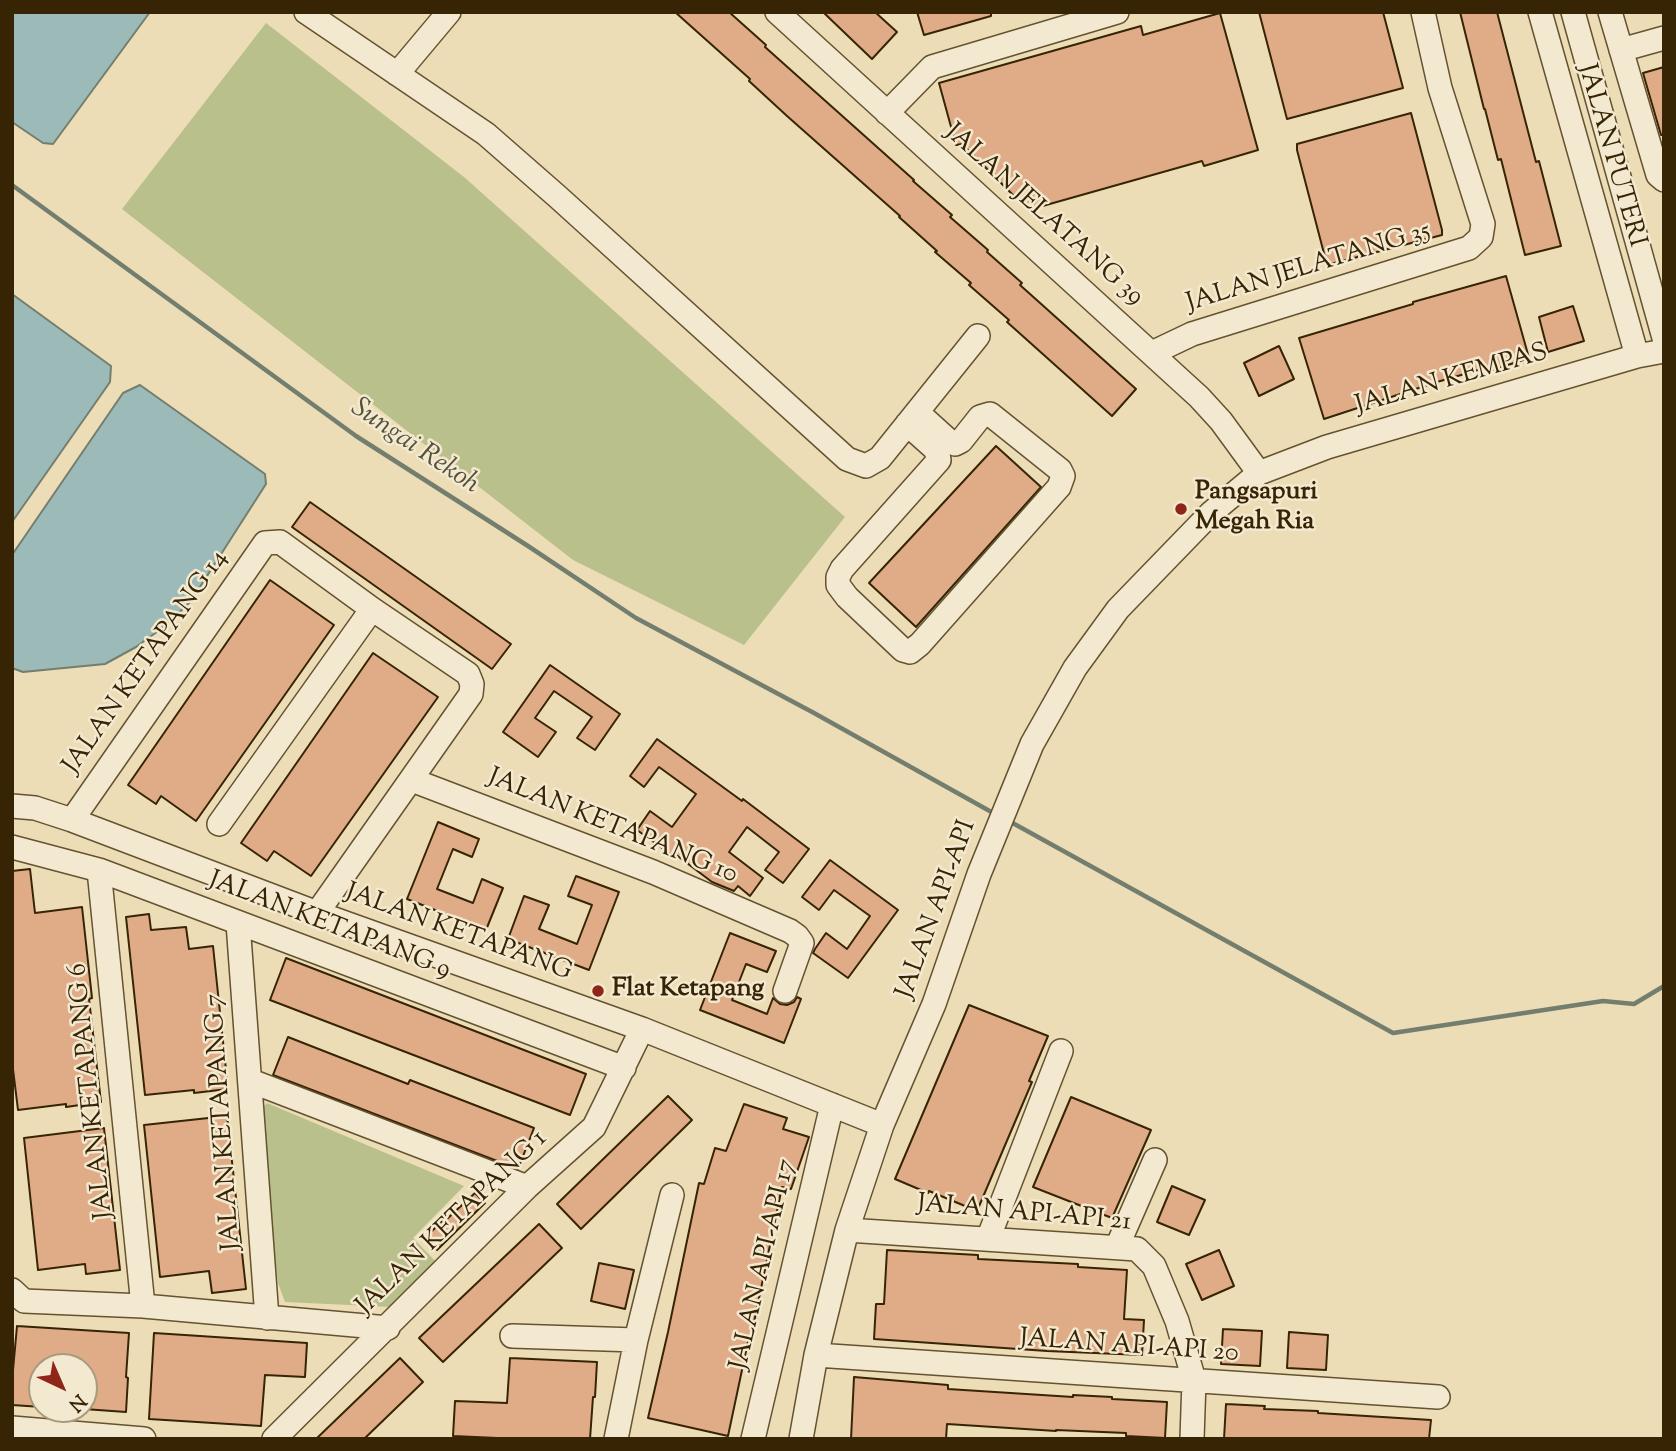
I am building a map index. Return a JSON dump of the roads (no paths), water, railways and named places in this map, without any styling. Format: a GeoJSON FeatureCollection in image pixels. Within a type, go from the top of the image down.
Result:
{"type":"FeatureCollection","features":[{"type":"Feature","properties":{"kind":"street"},"geometry":{"type":"LineString","coordinates":[[306,12],[485,134],[847,459],[866,466],[880,458],[978,336]]}},
{"type":"Feature","properties":{"kind":"street"},"geometry":{"type":"LineString","coordinates":[[397,74],[449,12]]}},
{"type":"Feature","properties":{"kind":"street","name":"JALAN JELATANG 39"},"geometry":{"type":"LineString","coordinates":[[777,12],[1199,397],[1221,421],[1259,472]]}},
{"type":"Feature","properties":{"kind":"street"},"geometry":{"type":"LineString","coordinates":[[887,113],[932,67],[1117,12]]}},
{"type":"Feature","properties":{"kind":"street","name":"JALAN JELATANG 35"},"geometry":{"type":"LineString","coordinates":[[1152,353],[1192,334],[1469,248],[1481,237],[1483,223],[1440,88],[1423,12]]}},
{"type":"Feature","properties":{"kind":"street","name":"JALAN PUTERI"},"geometry":{"type":"LineString","coordinates":[[1541,12],[1637,356]]}},
{"type":"Feature","properties":{"kind":"street","name":"JALAN PUTERI"},"geometry":{"type":"LineString","coordinates":[[1573,12],[1664,338]]}},
{"type":"Feature","properties":{"kind":"street"},"geometry":{"type":"LineString","coordinates":[[1610,12],[1658,175],[1664,180]]}},
{"type":"Feature","properties":{"kind":"street"},"geometry":{"type":"LineString","coordinates":[[1621,50],[1664,38]]}},
{"type":"Feature","properties":{"kind":"street","name":"JALAN KEMPAS"},"geometry":{"type":"LineString","coordinates":[[1259,472],[1327,447],[1637,356],[1664,351]]}},
{"type":"Feature","properties":{"kind":"street"},"geometry":{"type":"LineString","coordinates":[[990,414],[1060,470],[1063,476],[1059,487],[910,652],[904,650],[847,597],[838,585],[838,577],[842,569],[939,460],[938,454],[912,418],[955,444],[961,441],[980,417],[990,414]]}},
{"type":"Feature","properties":{"kind":"street","name":"JALAN API-API"},"geometry":{"type":"LineString","coordinates":[[801,1439],[816,1355],[847,1230],[882,1125],[934,1004],[979,874],[1032,744],[1075,668],[1118,609],[1210,513],[1259,472]]}},
{"type":"Feature","properties":{"kind":"street","name":"JALAN KETAPANG 14"},"geometry":{"type":"LineString","coordinates":[[72,820],[265,543],[280,542],[372,609]]}},
{"type":"Feature","properties":{"kind":"street"},"geometry":{"type":"LineString","coordinates":[[219,824],[372,609],[468,674],[472,684],[471,694],[317,913]]}},
{"type":"Feature","properties":{"kind":"street","name":"JALAN KETAPANG 10"},"geometry":{"type":"LineString","coordinates":[[412,780],[653,872],[790,931],[802,943],[785,991]]}},
{"type":"Feature","properties":{"kind":"street","name":"JALAN KETAPANG"},"geometry":{"type":"LineString","coordinates":[[12,806],[35,808],[72,820],[317,913],[642,1029],[882,1125]]}},
{"type":"Feature","properties":{"kind":"street","name":"JALAN KETAPANG 9"},"geometry":{"type":"LineString","coordinates":[[12,847],[99,870],[624,1068]]}},
{"type":"Feature","properties":{"kind":"street","name":"JALAN KETAPANG 6"},"geometry":{"type":"LineString","coordinates":[[99,870],[143,1306]]}},
{"type":"Feature","properties":{"kind":"street","name":"JALAN KETAPANG 7"},"geometry":{"type":"LineString","coordinates":[[238,923],[267,1318]]}},
{"type":"Feature","properties":{"kind":"street","name":"JALAN KETAPANG 1"},"geometry":{"type":"LineString","coordinates":[[274,1439],[527,1187],[594,1127],[642,1029]]}},
{"type":"Feature","properties":{"kind":"street"},"geometry":{"type":"LineString","coordinates":[[988,1239],[1061,1051]]}},
{"type":"Feature","properties":{"kind":"street"},"geometry":{"type":"LineString","coordinates":[[251,1081],[527,1187]]}},
{"type":"Feature","properties":{"kind":"street","name":"JALAN API-API 17"},"geometry":{"type":"LineString","coordinates":[[753,1439],[832,1105]]}},
{"type":"Feature","properties":{"kind":"street"},"geometry":{"type":"LineString","coordinates":[[1117,1247],[1155,1160]]}},
{"type":"Feature","properties":{"kind":"street"},"geometry":{"type":"LineString","coordinates":[[616,1439],[636,1340],[672,1195]]}},
{"type":"Feature","properties":{"kind":"street","name":"JALAN API-API 21"},"geometry":{"type":"LineString","coordinates":[[847,1230],[1137,1249],[1154,1266],[1177,1321],[1194,1380],[1192,1439]]}},
{"type":"Feature","properties":{"kind":"street"},"geometry":{"type":"LineString","coordinates":[[13,1291],[24,1301],[143,1306],[387,1328]]}},
{"type":"Feature","properties":{"kind":"street"},"geometry":{"type":"LineString","coordinates":[[512,1336],[636,1340]]}},
{"type":"Feature","properties":{"kind":"street","name":"JALAN API-API 20"},"geometry":{"type":"LineString","coordinates":[[816,1355],[1438,1396]]}},
{"type":"Feature","properties":{"kind":"street"},"geometry":{"type":"LineString","coordinates":[[12,1428],[144,1439]]}},
{"type":"Feature","properties":{"kind":"water"},"geometry":{"type":"Polygon","coordinates":[[[12,12],[150,12],[53,144],[43,143],[12,122],[12,12]]]}},
{"type":"Feature","properties":{"kind":"water"},"geometry":{"type":"Polygon","coordinates":[[[12,294],[111,366],[110,382],[12,522],[12,294]]]}},
{"type":"Feature","properties":{"kind":"water"},"geometry":{"type":"Polygon","coordinates":[[[140,385],[265,474],[266,484],[191,601],[165,626],[136,647],[105,664],[23,672],[12,668],[12,555],[123,393],[140,385]]]}},
{"type":"Feature","properties":{"kind":"waterway","name":"Sungai Rekoh"},"geometry":{"type":"LineString","coordinates":[[12,185],[356,436],[636,618],[995,814]]}},
{"type":"Feature","properties":{"kind":"waterway"},"geometry":{"type":"LineString","coordinates":[[1009,821],[1393,1033],[1603,1001],[1634,1004],[1664,986]]}},
{"type":"Feature","properties":{"kind":"place","name":"Pangsapuri Megah Ria"},"geometry":{"type":"Point","coordinates":[1181,509]}},
{"type":"Feature","properties":{"kind":"place","name":"Flat Ketapang"},"geometry":{"type":"Point","coordinates":[598,991]}}]}
